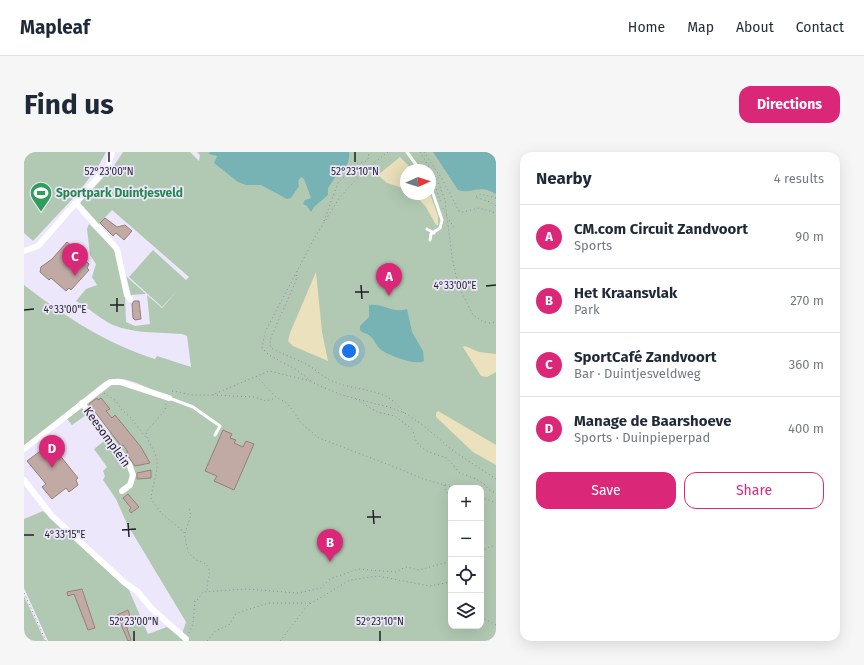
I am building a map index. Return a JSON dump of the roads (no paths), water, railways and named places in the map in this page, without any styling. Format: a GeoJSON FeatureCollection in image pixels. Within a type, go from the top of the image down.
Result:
{"type":"FeatureCollection","features":[{"type":"Feature","properties":{"kind":"street"},"geometry":{"type":"LineString","coordinates":[[24,251],[38,246],[108,166],[112,152]]}},
{"type":"Feature","properties":{"kind":"street"},"geometry":{"type":"LineString","coordinates":[[76,203],[117,249],[127,295],[130,299]]}},
{"type":"Feature","properties":{"kind":"street"},"geometry":{"type":"LineString","coordinates":[[24,449],[108,384],[117,382],[168,400]]}},
{"type":"Feature","properties":{"kind":"street","name":"Keesomplein"},"geometry":{"type":"LineString","coordinates":[[82,403],[129,464],[132,476],[130,485],[122,491]]}},
{"type":"Feature","properties":{"kind":"street"},"geometry":{"type":"LineString","coordinates":[[24,480],[52,516],[125,583],[137,591],[152,609],[187,636]]}},
{"type":"Feature","properties":{"kind":"lane"},"geometry":{"type":"LineString","coordinates":[[407,152],[416,164]]}},
{"type":"Feature","properties":{"kind":"lane"},"geometry":{"type":"LineString","coordinates":[[430,240],[430,236],[440,228],[442,220],[435,200]]}},
{"type":"Feature","properties":{"kind":"lane"},"geometry":{"type":"LineString","coordinates":[[427,229],[434,232]]}},
{"type":"Feature","properties":{"kind":"lane"},"geometry":{"type":"LineString","coordinates":[[168,400],[193,407],[220,426],[215,435]]}},
{"type":"Feature","properties":{"kind":"place","name":"Sportpark Duintjesveld"},"geometry":{"type":"Point","coordinates":[41,212]}},
{"type":"Feature","properties":{"kind":"place","name":"SportCafé Zandvoort"},"geometry":{"type":"Point","coordinates":[75,276]}},
{"type":"Feature","properties":{"kind":"place","name":"CM.com Circuit Zandvoort"},"geometry":{"type":"Point","coordinates":[389,296]}},
{"type":"Feature","properties":{"kind":"place","name":"Manage de Baarshoeve"},"geometry":{"type":"Point","coordinates":[52,468]}},
{"type":"Feature","properties":{"kind":"place","name":"Het Kraansvlak"},"geometry":{"type":"Point","coordinates":[330,562]}}]}
